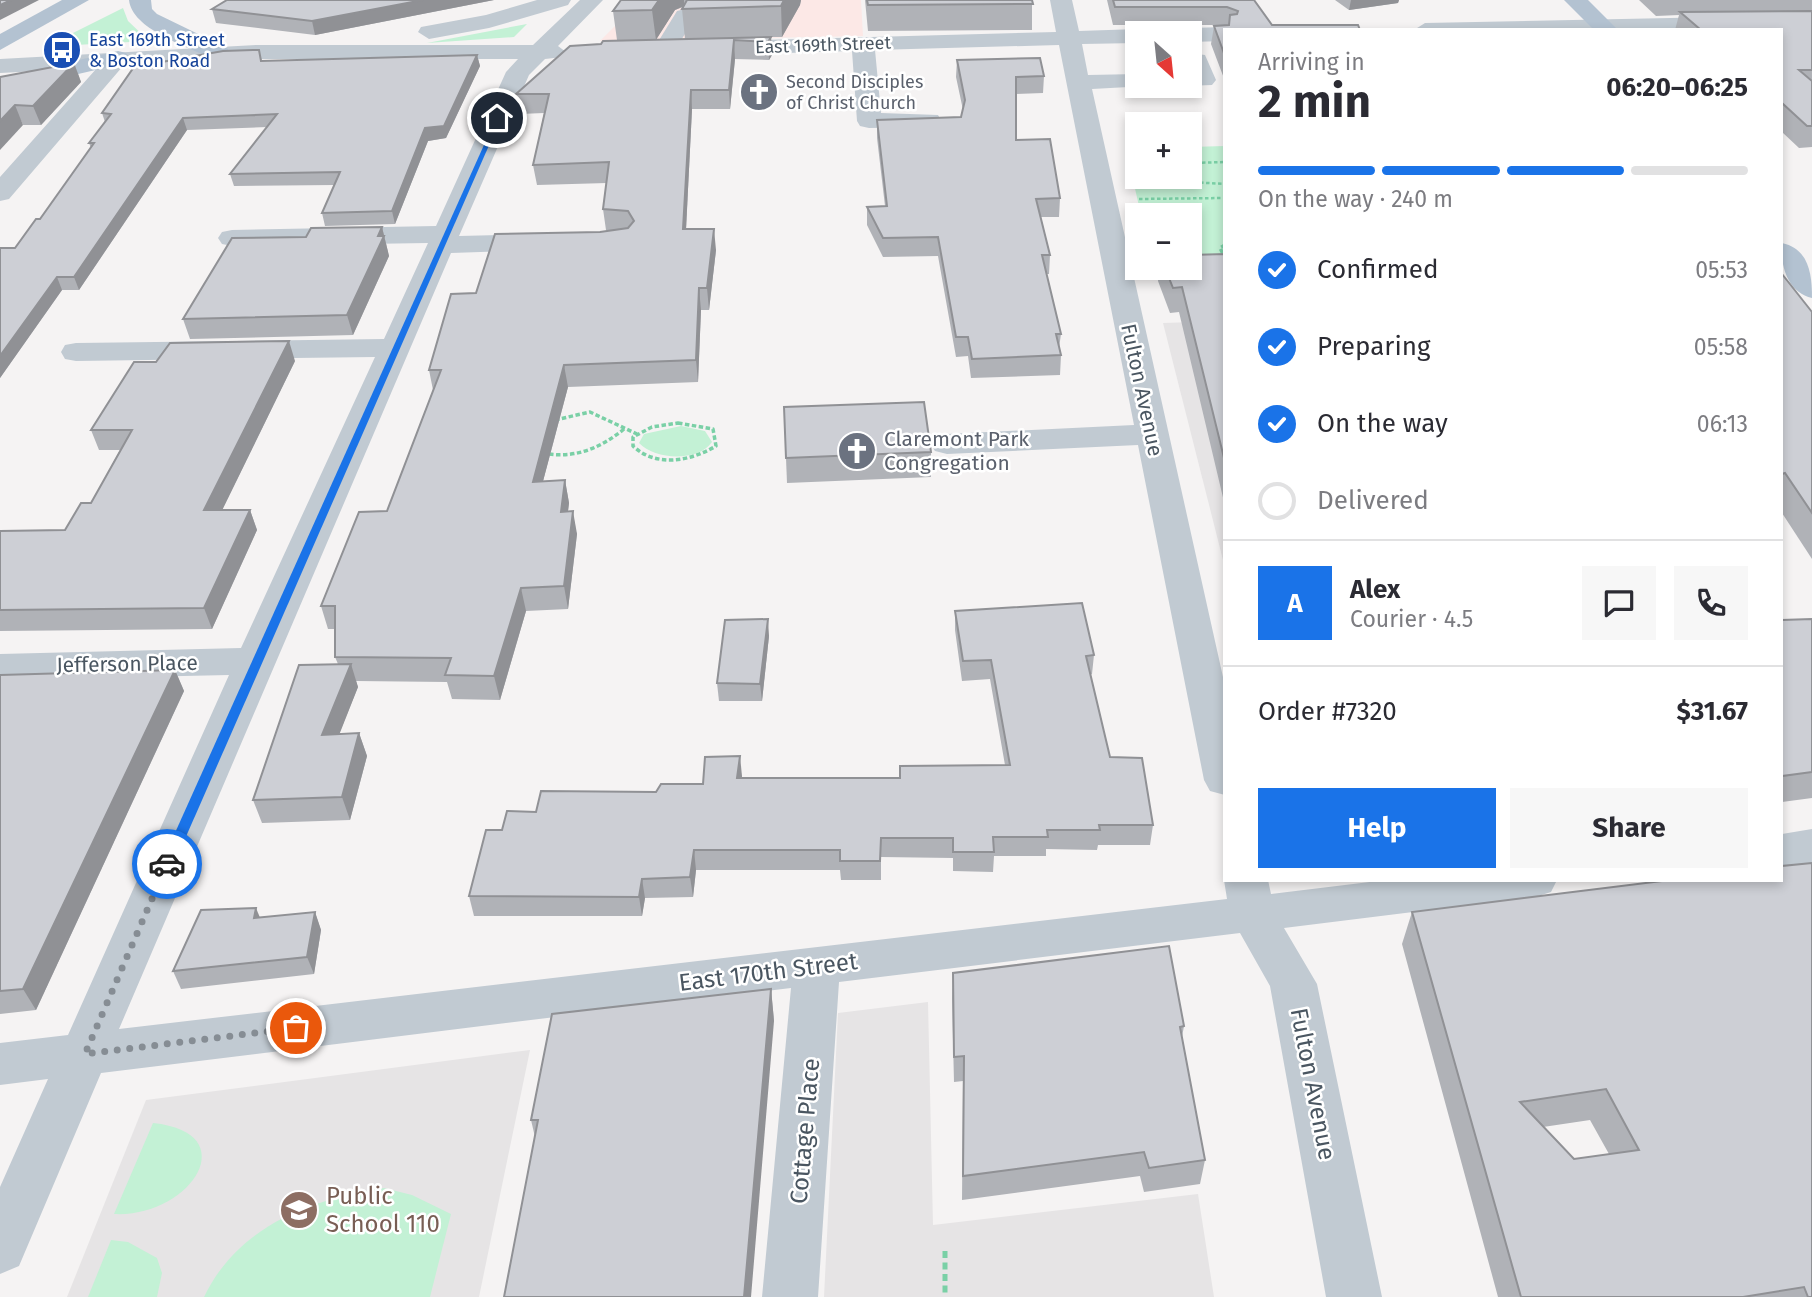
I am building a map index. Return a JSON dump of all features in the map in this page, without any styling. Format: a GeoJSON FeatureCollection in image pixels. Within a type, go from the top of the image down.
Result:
{"type":"FeatureCollection","features":[{"type":"Feature","properties":{"kind":"main road"},"geometry":{"type":"LineString","coordinates":[[0,43],[78,0]]}},
{"type":"Feature","properties":{"kind":"main road"},"geometry":{"type":"LineString","coordinates":[[140,0],[141,11],[149,19],[219,53]]}},
{"type":"Feature","properties":{"kind":"main road"},"geometry":{"type":"LineString","coordinates":[[1575,0],[1606,28]]}},
{"type":"Feature","properties":{"kind":"main road"},"geometry":{"type":"LineString","coordinates":[[0,85],[118,58]]}},
{"type":"Feature","properties":{"kind":"main road"},"geometry":{"type":"LineString","coordinates":[[1783,252],[1812,289]]}},
{"type":"Feature","properties":{"kind":"street"},"geometry":{"type":"LineString","coordinates":[[256,51],[450,29],[527,11],[560,0]]}},
{"type":"Feature","properties":{"kind":"street"},"geometry":{"type":"LineString","coordinates":[[0,1248],[255,661],[518,72],[557,52],[592,0]]}},
{"type":"Feature","properties":{"kind":"street","name":"Fulton Avenue"},"geometry":{"type":"LineString","coordinates":[[1061,0],[1076,82],[1223,771]]}},
{"type":"Feature","properties":{"kind":"street"},"geometry":{"type":"LineString","coordinates":[[664,50],[685,16]]}},
{"type":"Feature","properties":{"kind":"street"},"geometry":{"type":"LineString","coordinates":[[1606,28],[1812,22]]}},
{"type":"Feature","properties":{"kind":"street"},"geometry":{"type":"LineString","coordinates":[[1202,35],[1223,34]]}},
{"type":"Feature","properties":{"kind":"street","name":"East 169th Street"},"geometry":{"type":"LineString","coordinates":[[636,51],[697,49],[803,36],[1125,36]]}},
{"type":"Feature","properties":{"kind":"street"},"geometry":{"type":"LineString","coordinates":[[855,38],[865,69],[869,121],[950,120]]}},
{"type":"Feature","properties":{"kind":"street"},"geometry":{"type":"LineString","coordinates":[[0,66],[256,51],[557,52]]}},
{"type":"Feature","properties":{"kind":"street"},"geometry":{"type":"LineString","coordinates":[[4,183],[118,58]]}},
{"type":"Feature","properties":{"kind":"street"},"geometry":{"type":"LineString","coordinates":[[865,69],[891,69]]}},
{"type":"Feature","properties":{"kind":"street"},"geometry":{"type":"LineString","coordinates":[[1076,82],[1125,80]]}},
{"type":"Feature","properties":{"kind":"street"},"geometry":{"type":"LineString","coordinates":[[232,238],[565,242]]}},
{"type":"Feature","properties":{"kind":"street"},"geometry":{"type":"LineString","coordinates":[[76,352],[394,348]]}},
{"type":"Feature","properties":{"kind":"street"},"geometry":{"type":"LineString","coordinates":[[947,444],[1152,435]]}},
{"type":"Feature","properties":{"kind":"street","name":"Jefferson Place"},"geometry":{"type":"LineString","coordinates":[[0,667],[255,661]]}},
{"type":"Feature","properties":{"kind":"street"},"geometry":{"type":"LineString","coordinates":[[1783,850],[1812,846]]}},
{"type":"Feature","properties":{"kind":"street","name":"East 170th Street"},"geometry":{"type":"LineString","coordinates":[[0,1064],[817,966],[1250,898],[1503,882]]}},
{"type":"Feature","properties":{"kind":"street","name":"Fulton Avenue"},"geometry":{"type":"LineString","coordinates":[[1250,898],[1293,984],[1354,1297]]}},
{"type":"Feature","properties":{"kind":"street","name":"Cottage Place"},"geometry":{"type":"LineString","coordinates":[[790,1297],[817,966]]}},
{"type":"Feature","properties":{"kind":"path"},"geometry":{"type":"LineString","coordinates":[[1202,163],[1223,162]]}},
{"type":"Feature","properties":{"kind":"path"},"geometry":{"type":"LineString","coordinates":[[1202,183],[1223,184]]}},
{"type":"Feature","properties":{"kind":"path"},"geometry":{"type":"LineString","coordinates":[[1131,199],[1223,198]]}},
{"type":"Feature","properties":{"kind":"path"},"geometry":{"type":"LineString","coordinates":[[549,422],[590,412],[638,434],[663,425],[688,424],[713,429],[717,439],[716,446],[710,451],[693,457],[659,459],[637,452],[632,437],[638,434]]}},
{"type":"Feature","properties":{"kind":"path"},"geometry":{"type":"LineString","coordinates":[[549,454],[565,456],[593,448],[624,429]]}},
{"type":"Feature","properties":{"kind":"path"},"geometry":{"type":"LineString","coordinates":[[945,1251],[945,1297]]}},
{"type":"Feature","properties":{"kind":"shaded area"},"geometry":{"type":"Polygon","coordinates":[[[641,0],[861,0],[863,36],[600,41],[641,0]]]}},
{"type":"Feature","properties":{"kind":"shaded area"},"geometry":{"type":"Polygon","coordinates":[[[1223,321],[1223,560],[1163,323],[1223,321]]]}},
{"type":"Feature","properties":{"kind":"shaded area"},"geometry":{"type":"Polygon","coordinates":[[[928,1002],[933,1225],[1198,1194],[1214,1297],[824,1297],[838,1013],[928,1002]]]}},
{"type":"Feature","properties":{"kind":"shaded area","name":"Public School 110"},"geometry":{"type":"Polygon","coordinates":[[[530,1050],[479,1297],[67,1297],[146,1100],[530,1050]]]}},
{"type":"Feature","properties":{"kind":"green space"},"geometry":{"type":"Polygon","coordinates":[[[123,8],[128,21],[149,41],[57,46],[61,39],[123,8]]]}},
{"type":"Feature","properties":{"kind":"green space"},"geometry":{"type":"Polygon","coordinates":[[[527,24],[514,37],[427,43],[527,24]]]}},
{"type":"Feature","properties":{"kind":"green space"},"geometry":{"type":"Polygon","coordinates":[[[1223,146],[1223,273],[1202,273],[1202,203],[1138,203],[1135,189],[1202,189],[1202,147],[1223,146]]]}},
{"type":"Feature","properties":{"kind":"green space"},"geometry":{"type":"Polygon","coordinates":[[[681,426],[705,431],[712,442],[706,448],[687,456],[655,453],[639,443],[644,434],[681,426]]]}},
{"type":"Feature","properties":{"kind":"green space"},"geometry":{"type":"Polygon","coordinates":[[[153,1123],[181,1130],[197,1142],[202,1157],[197,1174],[184,1190],[165,1203],[141,1212],[114,1214],[153,1123]]]}},
{"type":"Feature","properties":{"kind":"green space"},"geometry":{"type":"Polygon","coordinates":[[[384,1188],[412,1195],[451,1214],[430,1297],[204,1297],[219,1272],[236,1252],[279,1220],[330,1200],[384,1188]]]}},
{"type":"Feature","properties":{"kind":"green space"},"geometry":{"type":"Polygon","coordinates":[[[111,1240],[128,1242],[157,1258],[162,1273],[157,1297],[88,1297],[111,1240]]]}},
{"type":"Feature","properties":{"kind":"building"},"geometry":{"type":"Polygon","coordinates":[[[227,0],[423,0],[312,21],[212,9],[227,0]]]}},
{"type":"Feature","properties":{"kind":"building"},"geometry":{"type":"Polygon","coordinates":[[[621,0],[659,0],[652,10],[613,11],[621,0]]]}},
{"type":"Feature","properties":{"kind":"building"},"geometry":{"type":"Polygon","coordinates":[[[687,0],[784,0],[781,6],[682,9],[687,0]]]}},
{"type":"Feature","properties":{"kind":"building"},"geometry":{"type":"Polygon","coordinates":[[[867,0],[1032,0],[1033,4],[868,5],[867,0]]]}},
{"type":"Feature","properties":{"kind":"building"},"geometry":{"type":"Polygon","coordinates":[[[1113,0],[1254,0],[1272,25],[1358,25],[1359,28],[1223,28],[1223,51],[1214,26],[1229,25],[1230,15],[1237,14],[1238,11],[1227,7],[1115,7],[1113,0]]]}},
{"type":"Feature","properties":{"kind":"building"},"geometry":{"type":"Polygon","coordinates":[[[1812,11],[1812,70],[1799,70],[1812,81],[1812,126],[1807,126],[1783,104],[1783,28],[1699,28],[1680,12],[1812,11]]]}},
{"type":"Feature","properties":{"kind":"building"},"geometry":{"type":"Polygon","coordinates":[[[771,37],[768,42],[734,40],[729,90],[691,90],[683,229],[714,229],[707,288],[699,288],[696,360],[564,365],[533,482],[565,480],[561,512],[573,511],[564,586],[521,588],[494,676],[445,675],[451,658],[335,657],[335,606],[321,606],[359,512],[387,511],[441,370],[429,370],[451,294],[476,293],[495,234],[600,232],[628,228],[634,221],[628,211],[603,209],[609,162],[533,165],[549,94],[516,94],[570,46],[601,44],[603,41],[771,37]]]}},
{"type":"Feature","properties":{"kind":"building"},"geometry":{"type":"Polygon","coordinates":[[[259,50],[261,61],[477,55],[444,126],[425,128],[392,211],[322,213],[340,172],[230,174],[277,114],[183,118],[74,277],[57,277],[0,356],[0,248],[15,248],[36,219],[40,219],[94,143],[89,143],[111,114],[102,113],[134,67],[223,51],[259,50]]]}},
{"type":"Feature","properties":{"kind":"building"},"geometry":{"type":"Polygon","coordinates":[[[1040,58],[1044,76],[1016,77],[1016,140],[1050,139],[1060,198],[1036,199],[1050,255],[1042,255],[1061,334],[1056,334],[1061,355],[972,359],[968,337],[956,337],[938,237],[883,238],[867,207],[887,206],[877,120],[961,117],[965,100],[957,60],[1040,58]]]}},
{"type":"Feature","properties":{"kind":"building"},"geometry":{"type":"Polygon","coordinates":[[[74,63],[33,106],[15,105],[0,121],[0,77],[74,63]]]}},
{"type":"Feature","properties":{"kind":"building"},"geometry":{"type":"Polygon","coordinates":[[[382,227],[378,236],[384,236],[347,315],[183,319],[232,238],[306,237],[311,228],[382,227]]]}},
{"type":"Feature","properties":{"kind":"building"},"geometry":{"type":"Polygon","coordinates":[[[1223,254],[1223,454],[1182,287],[1173,288],[1170,280],[1202,280],[1202,255],[1223,254]]]}},
{"type":"Feature","properties":{"kind":"building"},"geometry":{"type":"Polygon","coordinates":[[[1783,275],[1812,312],[1812,513],[1783,474],[1783,275]]]}},
{"type":"Feature","properties":{"kind":"building"},"geometry":{"type":"Polygon","coordinates":[[[289,341],[204,510],[250,510],[204,608],[0,610],[0,531],[65,530],[81,503],[91,503],[132,430],[91,430],[134,362],[156,362],[170,343],[289,341]]]}},
{"type":"Feature","properties":{"kind":"building"},"geometry":{"type":"Polygon","coordinates":[[[924,402],[931,452],[786,458],[784,407],[924,402]]]}},
{"type":"Feature","properties":{"kind":"building"},"geometry":{"type":"Polygon","coordinates":[[[1082,603],[1094,655],[1086,656],[1110,757],[1142,758],[1153,825],[1099,825],[1100,830],[1047,830],[1048,837],[993,837],[994,852],[953,852],[953,838],[881,838],[880,861],[840,861],[840,850],[694,850],[690,877],[642,879],[639,897],[469,896],[486,830],[502,830],[507,811],[536,812],[541,791],[656,792],[661,784],[703,784],[705,757],[740,756],[737,778],[900,778],[900,766],[1010,765],[991,660],[963,661],[955,611],[1082,603]]]}},
{"type":"Feature","properties":{"kind":"building"},"geometry":{"type":"Polygon","coordinates":[[[768,619],[760,684],[717,683],[725,620],[768,619]]]}},
{"type":"Feature","properties":{"kind":"building"},"geometry":{"type":"Polygon","coordinates":[[[1812,619],[1812,772],[1783,776],[1783,620],[1812,619]]]}},
{"type":"Feature","properties":{"kind":"building"},"geometry":{"type":"Polygon","coordinates":[[[351,664],[322,735],[359,733],[342,797],[253,800],[299,665],[351,664]]]}},
{"type":"Feature","properties":{"kind":"building"},"geometry":{"type":"Polygon","coordinates":[[[175,670],[23,989],[0,991],[0,675],[175,670]]]}},
{"type":"Feature","properties":{"kind":"building"},"geometry":{"type":"Polygon","coordinates":[[[1812,863],[1812,1297],[1808,1297],[1804,1287],[1743,1297],[1521,1297],[1412,912],[1654,882],[1783,882],[1783,866],[1812,863]],[[1606,1089],[1520,1102],[1574,1159],[1639,1150],[1606,1089]]]}},
{"type":"Feature","properties":{"kind":"building"},"geometry":{"type":"Polygon","coordinates":[[[256,908],[254,918],[315,912],[307,957],[173,971],[201,910],[256,908]]]}},
{"type":"Feature","properties":{"kind":"building"},"geometry":{"type":"Polygon","coordinates":[[[1169,946],[1184,1026],[1180,1027],[1205,1160],[1149,1168],[1144,1152],[963,1176],[964,1056],[954,1057],[953,973],[1169,946]]]}},
{"type":"Feature","properties":{"kind":"building"},"geometry":{"type":"Polygon","coordinates":[[[771,989],[744,1297],[504,1297],[538,1120],[531,1120],[552,1014],[771,989]]]}},
{"type":"Feature","properties":{"kind":"way so far"},"geometry":{"type":"LineString","coordinates":[[167,864],[85,1054],[296,1028]]}},
{"type":"Feature","properties":{"kind":"place","name":"East 169th Street & Boston Road"},"geometry":{"type":"Point","coordinates":[62,50]}},
{"type":"Feature","properties":{"kind":"place","name":"Second Disciples of Christ Church"},"geometry":{"type":"Point","coordinates":[759,92]}},
{"type":"Feature","properties":{"kind":"place","name":"Claremont Park Congregation"},"geometry":{"type":"Point","coordinates":[857,451]}},
{"type":"Feature","properties":{"kind":"place","name":"Public School 110"},"geometry":{"type":"Point","coordinates":[299,1210]}},
{"type":"Feature","properties":{"kind":"route"},"geometry":{"type":"LineString","coordinates":[[167,864],[497,118]]}}]}
